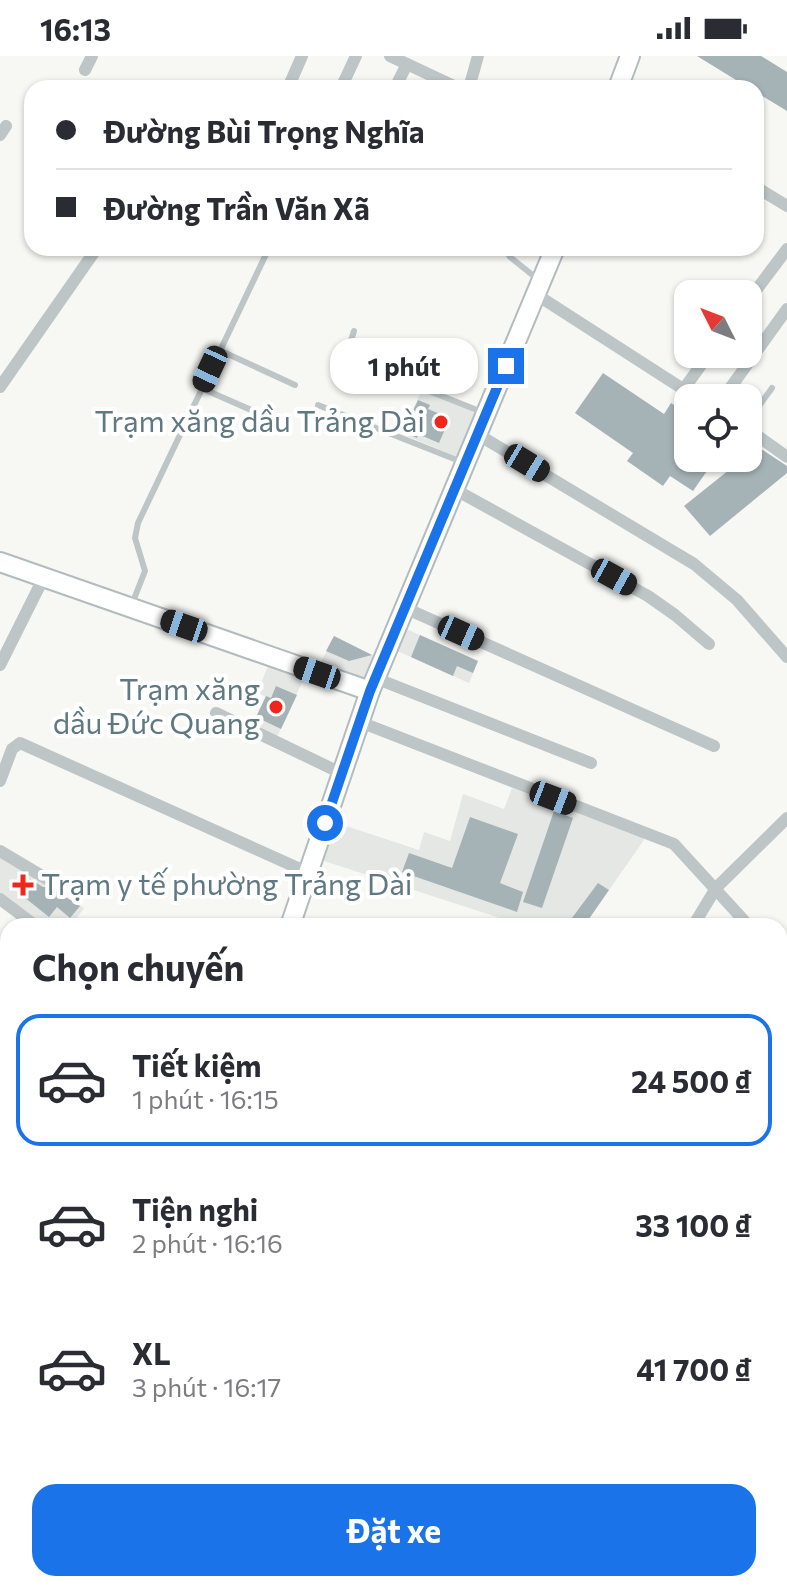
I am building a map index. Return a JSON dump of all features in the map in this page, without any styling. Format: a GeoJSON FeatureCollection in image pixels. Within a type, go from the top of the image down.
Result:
{"type":"FeatureCollection","features":[{"type":"Feature","properties":{"kind":"street"},"geometry":{"type":"LineString","coordinates":[[85,70],[92,56]]}},
{"type":"Feature","properties":{"kind":"street"},"geometry":{"type":"LineString","coordinates":[[292,80],[302,56]]}},
{"type":"Feature","properties":{"kind":"street"},"geometry":{"type":"LineString","coordinates":[[345,80],[356,56]]}},
{"type":"Feature","properties":{"kind":"street"},"geometry":{"type":"LineString","coordinates":[[390,56],[441,80]]}},
{"type":"Feature","properties":{"kind":"street"},"geometry":{"type":"LineString","coordinates":[[471,80],[478,56]]}},
{"type":"Feature","properties":{"kind":"street"},"geometry":{"type":"LineString","coordinates":[[621,80],[630,56]]}},
{"type":"Feature","properties":{"kind":"street"},"geometry":{"type":"LineString","coordinates":[[399,80],[407,64]]}},
{"type":"Feature","properties":{"kind":"street"},"geometry":{"type":"LineString","coordinates":[[764,192],[787,206]]}},
{"type":"Feature","properties":{"kind":"street"},"geometry":{"type":"LineString","coordinates":[[762,282],[787,249]]}},
{"type":"Feature","properties":{"kind":"street"},"geometry":{"type":"LineString","coordinates":[[0,387],[91,256]]}},
{"type":"Feature","properties":{"kind":"street"},"geometry":{"type":"LineString","coordinates":[[293,918],[372,684],[552,256]]}},
{"type":"Feature","properties":{"kind":"street"},"geometry":{"type":"LineString","coordinates":[[539,289],[674,384]]}},
{"type":"Feature","properties":{"kind":"street"},"geometry":{"type":"LineString","coordinates":[[733,384],[787,309]]}},
{"type":"Feature","properties":{"kind":"street"},"geometry":{"type":"LineString","coordinates":[[477,434],[694,564],[737,600],[787,657]]}},
{"type":"Feature","properties":{"kind":"street"},"geometry":{"type":"LineString","coordinates":[[762,439],[786,455]]}},
{"type":"Feature","properties":{"kind":"street"},"geometry":{"type":"LineString","coordinates":[[454,489],[648,596],[709,644]]}},
{"type":"Feature","properties":{"kind":"street"},"geometry":{"type":"LineString","coordinates":[[0,562],[372,684],[591,763]]}},
{"type":"Feature","properties":{"kind":"street"},"geometry":{"type":"LineString","coordinates":[[0,665],[45,575]]}},
{"type":"Feature","properties":{"kind":"street"},"geometry":{"type":"LineString","coordinates":[[405,608],[714,746]]}},
{"type":"Feature","properties":{"kind":"street"},"geometry":{"type":"LineString","coordinates":[[216,713],[341,773]]}},
{"type":"Feature","properties":{"kind":"street"},"geometry":{"type":"LineString","coordinates":[[360,722],[674,844],[742,918]]}},
{"type":"Feature","properties":{"kind":"street"},"geometry":{"type":"LineString","coordinates":[[0,781],[12,749],[20,743],[309,873]]}},
{"type":"Feature","properties":{"kind":"street"},"geometry":{"type":"LineString","coordinates":[[698,918],[716,888],[787,818]]}},
{"type":"Feature","properties":{"kind":"street"},"geometry":{"type":"LineString","coordinates":[[0,851],[47,879]]}},
{"type":"Feature","properties":{"kind":"street"},"geometry":{"type":"LineString","coordinates":[[0,899],[25,918]]}},
{"type":"Feature","properties":{"kind":"lane"},"geometry":{"type":"LineString","coordinates":[[130,607],[145,571],[135,538],[138,523],[265,256]]}},
{"type":"Feature","properties":{"kind":"lane"},"geometry":{"type":"LineString","coordinates":[[509,256],[539,289]]}},
{"type":"Feature","properties":{"kind":"lane"},"geometry":{"type":"LineString","coordinates":[[354,331],[348,350],[351,358],[486,414]]}},
{"type":"Feature","properties":{"kind":"lane"},"geometry":{"type":"LineString","coordinates":[[219,350],[295,385]]}},
{"type":"Feature","properties":{"kind":"lane"},"geometry":{"type":"LineString","coordinates":[[201,388],[274,420]]}},
{"type":"Feature","properties":{"kind":"lane"},"geometry":{"type":"LineString","coordinates":[[762,402],[772,388]]}},
{"type":"Feature","properties":{"kind":"lane"},"geometry":{"type":"LineString","coordinates":[[318,405],[465,464]]}},
{"type":"Feature","properties":{"kind":"shaded area","name":"Trạm xăng dầu Trảng Dài"},"geometry":{"type":"Polygon","coordinates":[[[422,390],[478,414],[460,458],[402,434],[422,390]]]}},
{"type":"Feature","properties":{"kind":"shaded area"},"geometry":{"type":"Polygon","coordinates":[[[404,628],[478,661],[469,683],[395,650],[404,628]]]}},
{"type":"Feature","properties":{"kind":"shaded area"},"geometry":{"type":"Polygon","coordinates":[[[334,636],[376,657],[366,681],[320,665],[334,636]]]}},
{"type":"Feature","properties":{"kind":"shaded area","name":"Trạm xăng dầu Đức Quang"},"geometry":{"type":"Polygon","coordinates":[[[269,664],[305,676],[277,737],[253,725],[266,697],[257,692],[269,664]]]}},
{"type":"Feature","properties":{"kind":"shaded area"},"geometry":{"type":"Polygon","coordinates":[[[512,788],[646,837],[590,918],[500,918],[321,860],[334,822],[419,850],[424,832],[450,841],[463,794],[504,809],[512,788]]]}},
{"type":"Feature","properties":{"kind":"shaded area","name":"Trạm y tế phường Trảng Dài"},"geometry":{"type":"Polygon","coordinates":[[[0,857],[84,908],[77,918],[33,918],[0,893],[0,857]]]}},
{"type":"Feature","properties":{"kind":"building"},"geometry":{"type":"Polygon","coordinates":[[[697,56],[761,56],[787,72],[787,111],[764,97],[764,80],[736,80],[697,56]]]}},
{"type":"Feature","properties":{"kind":"building"},"geometry":{"type":"Polygon","coordinates":[[[603,373],[664,414],[671,403],[674,405],[674,472],[706,472],[693,491],[670,476],[663,486],[627,461],[633,453],[575,413],[603,373]]]}},
{"type":"Feature","properties":{"kind":"building"},"geometry":{"type":"Polygon","coordinates":[[[418,400],[430,405],[428,409],[450,418],[439,443],[418,434],[417,438],[403,432],[418,400]]]}},
{"type":"Feature","properties":{"kind":"building"},"geometry":{"type":"Polygon","coordinates":[[[762,450],[787,466],[787,473],[710,536],[684,506],[726,472],[762,472],[762,450]]]}},
{"type":"Feature","properties":{"kind":"building"},"geometry":{"type":"Polygon","coordinates":[[[420,635],[478,661],[473,673],[457,666],[453,676],[411,657],[420,635]]]}},
{"type":"Feature","properties":{"kind":"building"},"geometry":{"type":"Polygon","coordinates":[[[334,636],[372,655],[349,661],[326,651],[334,636]]]}},
{"type":"Feature","properties":{"kind":"building"},"geometry":{"type":"Polygon","coordinates":[[[276,686],[297,695],[281,729],[256,717],[266,696],[271,698],[276,686]]]}},
{"type":"Feature","properties":{"kind":"building"},"geometry":{"type":"Polygon","coordinates":[[[554,811],[573,818],[542,908],[523,902],[554,811]]]}},
{"type":"Feature","properties":{"kind":"building"},"geometry":{"type":"Polygon","coordinates":[[[470,817],[518,834],[500,883],[523,892],[517,912],[402,872],[409,853],[452,868],[470,817]]]}},
{"type":"Feature","properties":{"kind":"building"},"geometry":{"type":"Polygon","coordinates":[[[30,879],[43,887],[50,887],[80,906],[70,918],[57,907],[49,917],[19,893],[30,879]]]}},
{"type":"Feature","properties":{"kind":"building"},"geometry":{"type":"Polygon","coordinates":[[[598,883],[609,890],[590,918],[572,918],[598,883]]]}},
{"type":"Feature","properties":{"kind":"place","name":"Trạm xăng dầu Trảng Dài"},"geometry":{"type":"Point","coordinates":[441,422]}},
{"type":"Feature","properties":{"kind":"place","name":"Trạm xăng dầu Đức Quang"},"geometry":{"type":"Point","coordinates":[276,707]}},
{"type":"Feature","properties":{"kind":"place","name":"Trạm y tế phường Trảng Dài"},"geometry":{"type":"Point","coordinates":[23,885]}},
{"type":"Feature","properties":{"kind":"route"},"geometry":{"type":"LineString","coordinates":[[325,823],[370,691],[506,366]]}}]}
